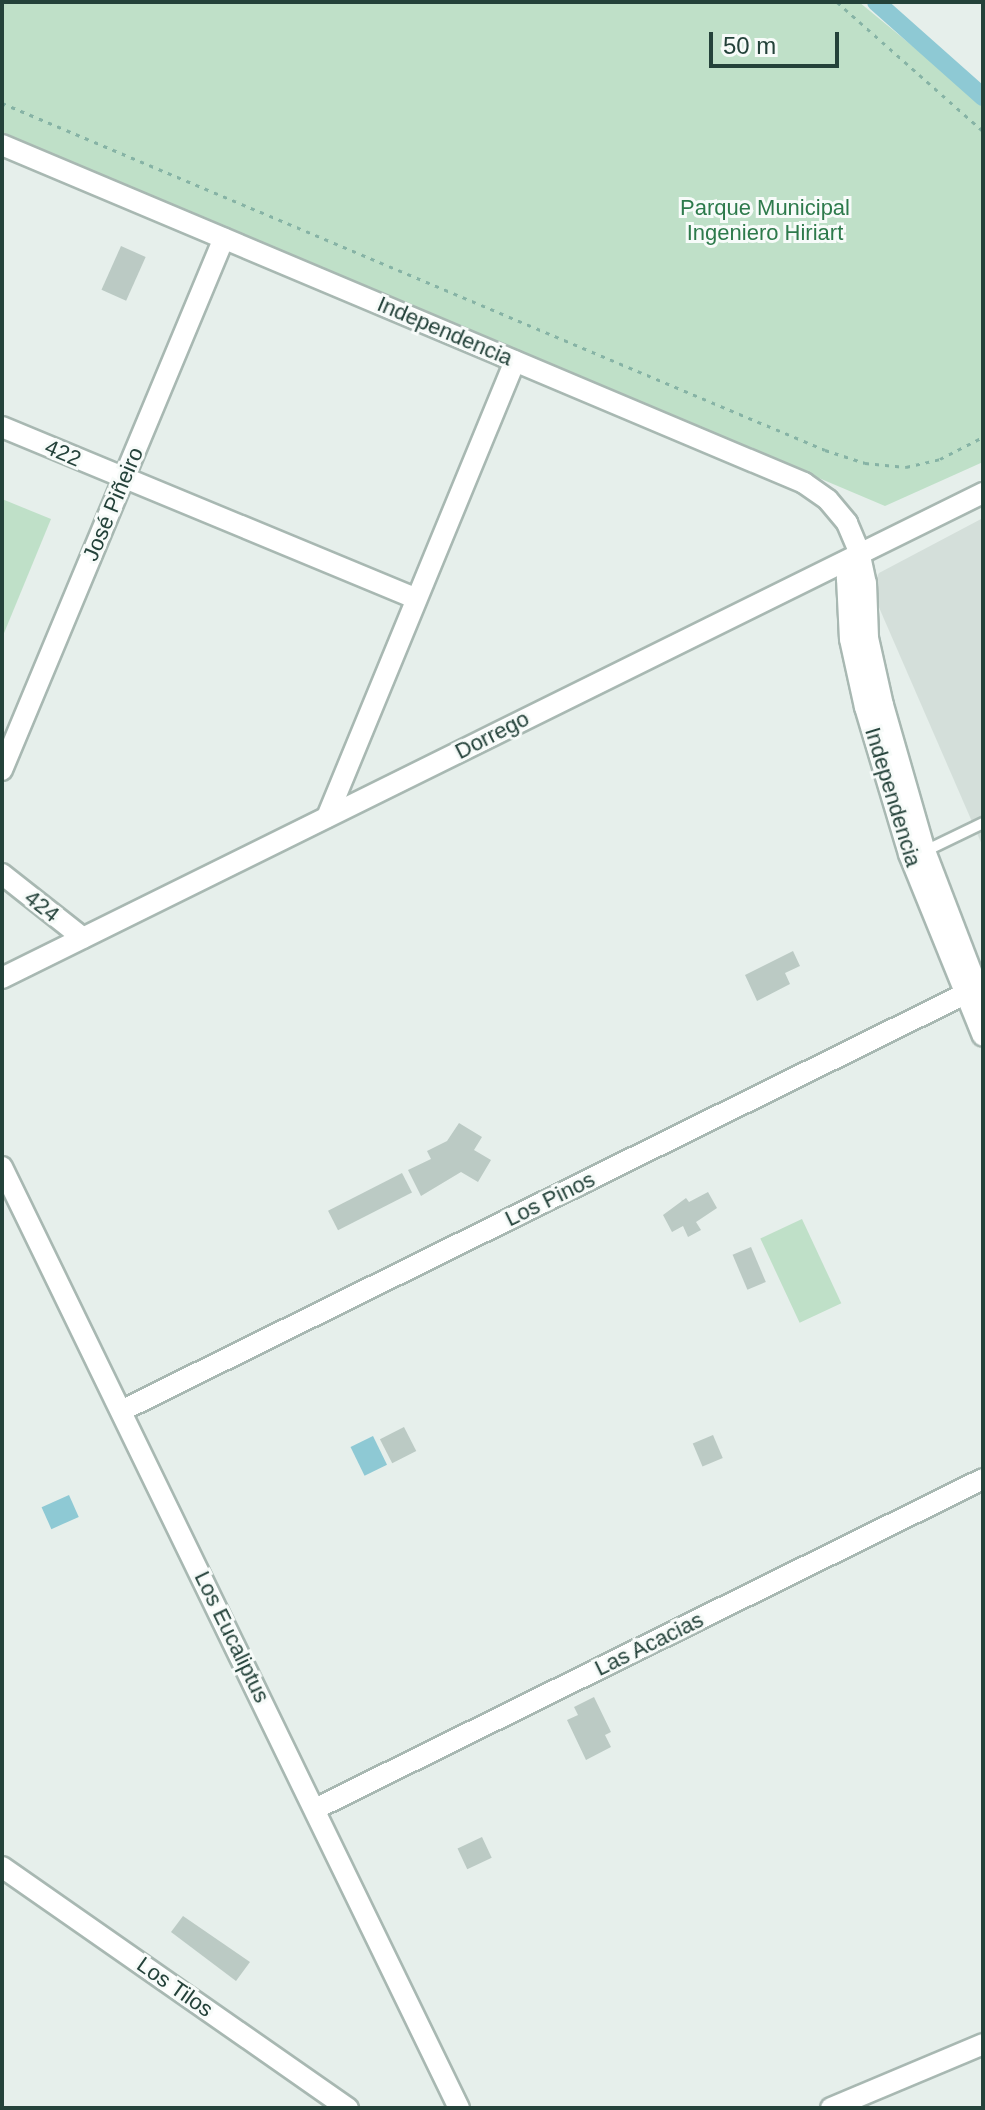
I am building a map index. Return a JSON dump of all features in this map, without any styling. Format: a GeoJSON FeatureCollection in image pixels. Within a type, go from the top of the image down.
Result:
{"type":"FeatureCollection","features":[{"type":"Feature","properties":{"kind":"street","name":"Independencia"},"geometry":{"type":"LineString","coordinates":[[2,145],[804,483],[838,511],[859,551],[847,578],[850,639],[865,707],[917,853],[975,995],[983,1036]]}},
{"type":"Feature","properties":{"kind":"street","name":"José Piñeiro"},"geometry":{"type":"LineString","coordinates":[[2,770],[224,238]]}},
{"type":"Feature","properties":{"kind":"street"},"geometry":{"type":"LineString","coordinates":[[327,817],[414,598],[515,361]]}},
{"type":"Feature","properties":{"kind":"street","name":"422"},"geometry":{"type":"LineString","coordinates":[[2,427],[414,598]]}},
{"type":"Feature","properties":{"kind":"street","name":"Dorrego"},"geometry":{"type":"LineString","coordinates":[[2,978],[859,551],[983,493]]}},
{"type":"Feature","properties":{"kind":"street","name":"424"},"geometry":{"type":"LineString","coordinates":[[2,874],[83,938]]}},
{"type":"Feature","properties":{"kind":"street","name":"Los Pinos"},"geometry":{"type":"LineString","coordinates":[[123,1410],[975,995]]}},
{"type":"Feature","properties":{"kind":"street","name":"Los Eucaliptus"},"geometry":{"type":"LineString","coordinates":[[2,1167],[123,1410],[459,2108]]}},
{"type":"Feature","properties":{"kind":"street","name":"Las Acacias"},"geometry":{"type":"LineString","coordinates":[[315,1809],[983,1479]]}},
{"type":"Feature","properties":{"kind":"street","name":"Los Tilos"},"geometry":{"type":"LineString","coordinates":[[2,1867],[348,2108]]}},
{"type":"Feature","properties":{"kind":"street"},"geometry":{"type":"LineString","coordinates":[[831,2108],[983,2044]]}},
{"type":"Feature","properties":{"kind":"lane"},"geometry":{"type":"LineString","coordinates":[[917,853],[983,823]]}},
{"type":"Feature","properties":{"kind":"path"},"geometry":{"type":"LineString","coordinates":[[837,2],[983,131]]}},
{"type":"Feature","properties":{"kind":"path"},"geometry":{"type":"LineString","coordinates":[[2,103],[825,450],[865,463],[906,467],[940,459],[983,437]]}},
{"type":"Feature","properties":{"kind":"shaded area"},"geometry":{"type":"Polygon","coordinates":[[[983,518],[983,847],[871,589],[879,573],[983,518]]]}},
{"type":"Feature","properties":{"kind":"green space","name":"Parque Municipal Ingeniero Hiriart"},"geometry":{"type":"Polygon","coordinates":[[[2,2],[859,2],[983,104],[983,462],[885,506],[2,132],[2,2]]]}},
{"type":"Feature","properties":{"kind":"green space"},"geometry":{"type":"Polygon","coordinates":[[[2,499],[51,519],[2,638],[2,499]]]}},
{"type":"Feature","properties":{"kind":"green space"},"geometry":{"type":"Polygon","coordinates":[[[802,1219],[841,1303],[800,1323],[760,1238],[802,1219]]]}},
{"type":"Feature","properties":{"kind":"water"},"geometry":{"type":"Polygon","coordinates":[[[373,1436],[387,1465],[365,1476],[351,1447],[373,1436]]]}},
{"type":"Feature","properties":{"kind":"water"},"geometry":{"type":"Polygon","coordinates":[[[69,1495],[79,1517],[51,1529],[42,1507],[69,1495]]]}},
{"type":"Feature","properties":{"kind":"building"},"geometry":{"type":"Polygon","coordinates":[[[121,246],[146,257],[126,301],[101,290],[121,246]]]}},
{"type":"Feature","properties":{"kind":"building"},"geometry":{"type":"Polygon","coordinates":[[[793,951],[800,966],[785,973],[790,984],[757,1001],[745,975],[793,951]]]}},
{"type":"Feature","properties":{"kind":"building"},"geometry":{"type":"Polygon","coordinates":[[[459,1123],[482,1137],[474,1150],[491,1160],[478,1182],[461,1172],[421,1196],[408,1170],[431,1159],[427,1151],[447,1141],[459,1123]]]}},
{"type":"Feature","properties":{"kind":"building"},"geometry":{"type":"Polygon","coordinates":[[[402,1173],[412,1193],[338,1230],[328,1211],[402,1173]]]}},
{"type":"Feature","properties":{"kind":"building"},"geometry":{"type":"Polygon","coordinates":[[[708,1192],[717,1208],[696,1222],[701,1230],[688,1237],[683,1226],[672,1232],[663,1215],[686,1198],[689,1202],[708,1192]]]}},
{"type":"Feature","properties":{"kind":"building"},"geometry":{"type":"Polygon","coordinates":[[[751,1247],[766,1282],[747,1290],[733,1255],[751,1247]]]}},
{"type":"Feature","properties":{"kind":"building"},"geometry":{"type":"Polygon","coordinates":[[[404,1427],[416,1451],[392,1463],[380,1439],[404,1427]]]}},
{"type":"Feature","properties":{"kind":"building"},"geometry":{"type":"Polygon","coordinates":[[[713,1435],[723,1458],[703,1467],[693,1444],[713,1435]]]}},
{"type":"Feature","properties":{"kind":"building"},"geometry":{"type":"Polygon","coordinates":[[[594,1697],[611,1732],[605,1735],[611,1747],[586,1760],[567,1720],[578,1715],[574,1707],[594,1697]]]}},
{"type":"Feature","properties":{"kind":"building"},"geometry":{"type":"Polygon","coordinates":[[[482,1837],[492,1858],[467,1869],[458,1848],[482,1837]]]}},
{"type":"Feature","properties":{"kind":"building"},"geometry":{"type":"Polygon","coordinates":[[[183,1916],[250,1962],[236,1981],[171,1932],[183,1916]]]}},
{"type":"Feature","properties":{"kind":"waterway"},"geometry":{"type":"LineString","coordinates":[[876,2],[983,97]]}}]}
